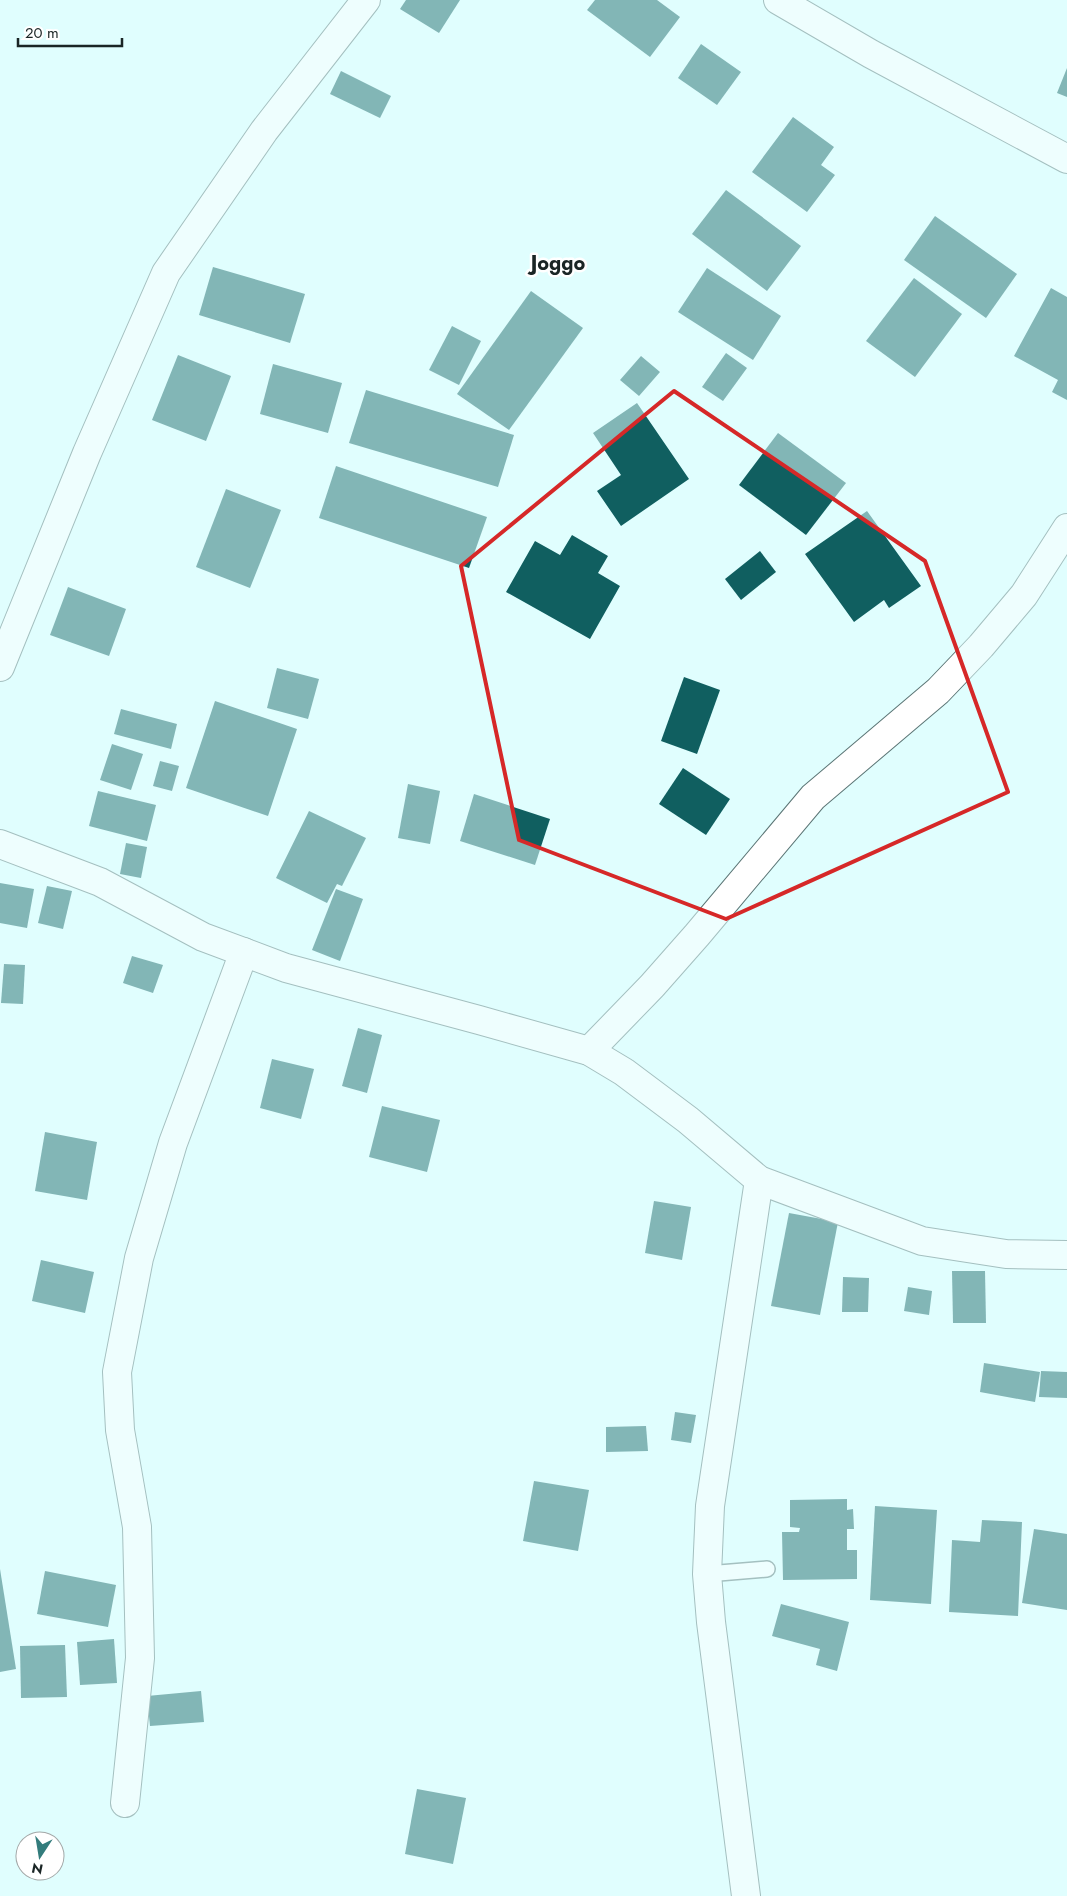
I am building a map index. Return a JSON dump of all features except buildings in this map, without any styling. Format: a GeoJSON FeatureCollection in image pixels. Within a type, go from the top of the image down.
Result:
{"type":"FeatureCollection","features":[{"type":"Feature","properties":{"kind":"street"},"geometry":{"type":"LineString","coordinates":[[0,667],[87,453],[166,273],[264,131],[366,0]]}},
{"type":"Feature","properties":{"kind":"street"},"geometry":{"type":"LineString","coordinates":[[778,0],[870,54],[1067,159]]}},
{"type":"Feature","properties":{"kind":"street"},"geometry":{"type":"LineString","coordinates":[[589,1052],[658,979],[814,797],[938,691],[981,646],[1024,595],[1067,528]]}},
{"type":"Feature","properties":{"kind":"street"},"geometry":{"type":"LineString","coordinates":[[0,844],[100,882],[203,937],[286,968],[589,1052],[624,1072],[688,1120],[759,1180],[922,1241],[1006,1254],[1067,1255]]}},
{"type":"Feature","properties":{"kind":"street"},"geometry":{"type":"LineString","coordinates":[[126,1803],[140,1658],[137,1527],[120,1430],[117,1372],[139,1258],[170,1153],[244,952]]}},
{"type":"Feature","properties":{"kind":"street"},"geometry":{"type":"LineString","coordinates":[[746,1896],[711,1622],[707,1574],[710,1506],[759,1180]]}},
{"type":"Feature","properties":{"kind":"lane"},"geometry":{"type":"LineString","coordinates":[[707,1574],[768,1569]]}},
{"type":"Feature","properties":{"kind":"highlighted area"},"geometry":{"type":"Polygon","coordinates":[[[674,391],[925,561],[1008,792],[726,919],[519,840],[461,566],[674,391]]]}},
{"type":"Feature","properties":{"kind":"district","name":"Joggo"},"geometry":{"type":"Point","coordinates":[558,263]}}]}
